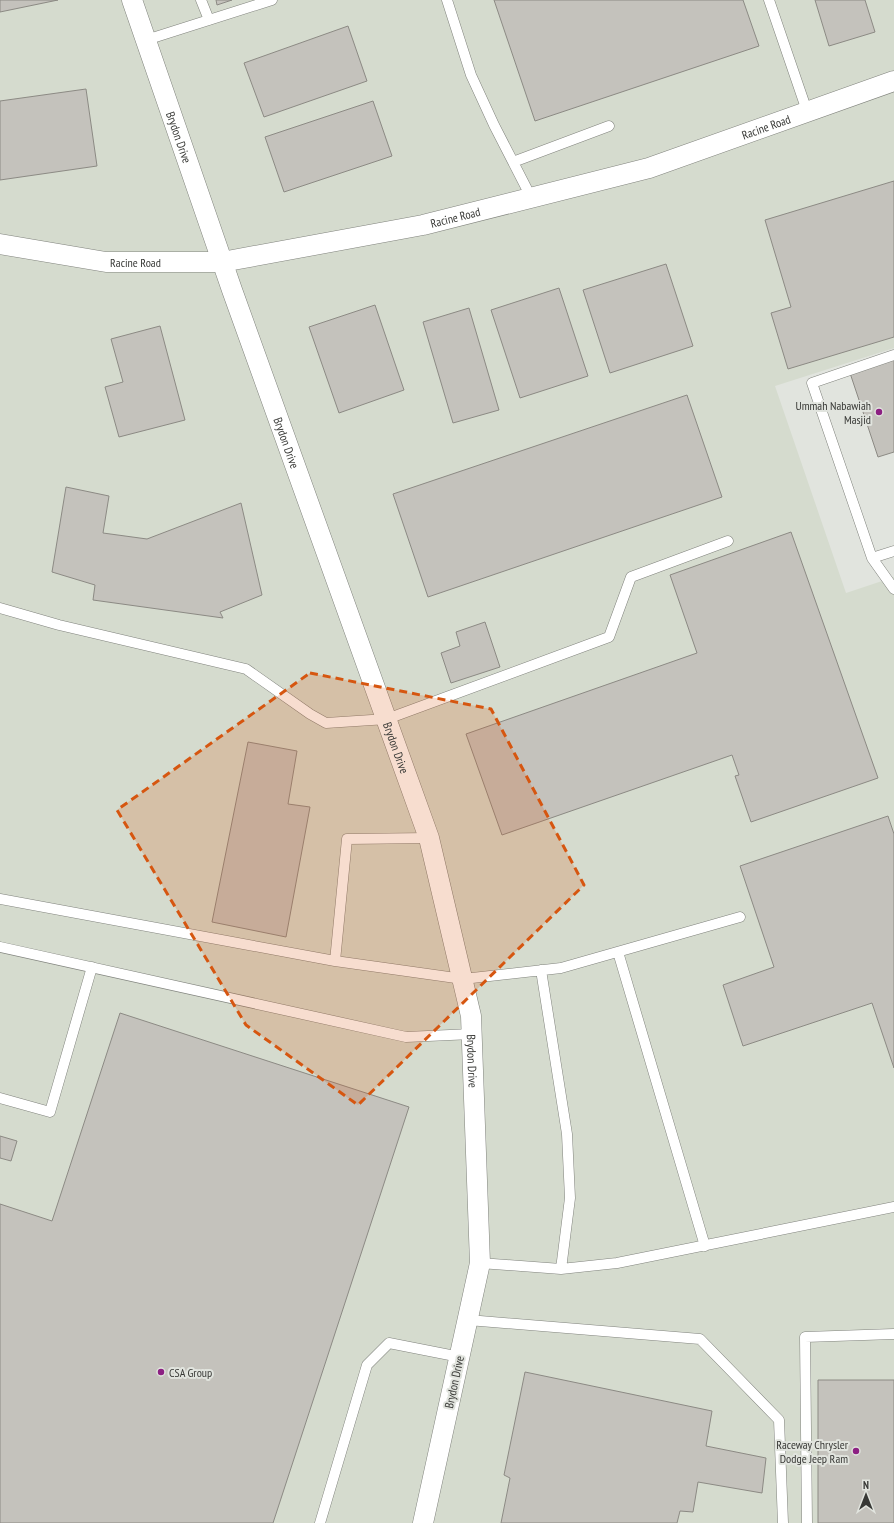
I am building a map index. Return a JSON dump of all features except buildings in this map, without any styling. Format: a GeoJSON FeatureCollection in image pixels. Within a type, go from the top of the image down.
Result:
{"type":"FeatureCollection","features":[{"type":"Feature","properties":{"kind":"street","name":"Brydon Drive"},"geometry":{"type":"LineString","coordinates":[[132,0],[222,262],[430,838],[471,1016],[480,1264],[423,1523]]}},
{"type":"Feature","properties":{"kind":"street","name":"Racine Road"},"geometry":{"type":"LineString","coordinates":[[0,244],[106,262],[222,262],[423,225],[532,199],[649,168],[894,80]]}},
{"type":"Feature","properties":{"kind":"lane"},"geometry":{"type":"LineString","coordinates":[[202,0],[209,20]]}},
{"type":"Feature","properties":{"kind":"lane"},"geometry":{"type":"LineString","coordinates":[[146,40],[272,0]]}},
{"type":"Feature","properties":{"kind":"lane"},"geometry":{"type":"LineString","coordinates":[[447,0],[471,75],[532,199]]}},
{"type":"Feature","properties":{"kind":"lane"},"geometry":{"type":"LineString","coordinates":[[769,0],[807,111]]}},
{"type":"Feature","properties":{"kind":"lane"},"geometry":{"type":"LineString","coordinates":[[513,162],[609,126]]}},
{"type":"Feature","properties":{"kind":"lane"},"geometry":{"type":"LineString","coordinates":[[894,355],[812,382],[872,558],[894,590]]}},
{"type":"Feature","properties":{"kind":"lane"},"geometry":{"type":"LineString","coordinates":[[0,608],[59,625],[246,669],[310,714],[326,723],[387,719],[609,637],[631,577],[728,541]]}},
{"type":"Feature","properties":{"kind":"lane"},"geometry":{"type":"LineString","coordinates":[[872,558],[894,551]]}},
{"type":"Feature","properties":{"kind":"lane"},"geometry":{"type":"LineString","coordinates":[[335,961],[346,839],[430,838]]}},
{"type":"Feature","properties":{"kind":"lane"},"geometry":{"type":"LineString","coordinates":[[0,899],[335,961],[463,980],[561,968],[740,917]]}},
{"type":"Feature","properties":{"kind":"lane"},"geometry":{"type":"LineString","coordinates":[[0,947],[406,1037],[472,1034]]}},
{"type":"Feature","properties":{"kind":"lane"},"geometry":{"type":"LineString","coordinates":[[618,952],[705,1246]]}},
{"type":"Feature","properties":{"kind":"lane"},"geometry":{"type":"LineString","coordinates":[[0,1098],[50,1112],[92,967]]}},
{"type":"Feature","properties":{"kind":"lane"},"geometry":{"type":"LineString","coordinates":[[542,970],[567,1134],[570,1198],[561,1269]]}},
{"type":"Feature","properties":{"kind":"lane"},"geometry":{"type":"LineString","coordinates":[[480,1264],[561,1269],[617,1263],[894,1207]]}},
{"type":"Feature","properties":{"kind":"lane"},"geometry":{"type":"LineString","coordinates":[[468,1320],[700,1339],[779,1420],[784,1523]]}},
{"type":"Feature","properties":{"kind":"lane"},"geometry":{"type":"LineString","coordinates":[[807,1523],[805,1337],[894,1334]]}},
{"type":"Feature","properties":{"kind":"lane"},"geometry":{"type":"LineString","coordinates":[[320,1523],[367,1365],[389,1343],[460,1357]]}},
{"type":"Feature","properties":{"kind":"highlighted area"},"geometry":{"type":"Polygon","coordinates":[[[310,673],[491,709],[584,885],[358,1105],[246,1025],[117,810],[310,673]]]}},
{"type":"Feature","properties":{"kind":"shaded area"},"geometry":{"type":"Polygon","coordinates":[[[0,0],[894,0],[894,348],[775,386],[846,593],[894,577],[894,1523],[0,1523],[0,0]]]}},
{"type":"Feature","properties":{"kind":"place","name":"Ummah Nabawiah Masjid"},"geometry":{"type":"Point","coordinates":[879,412]}},
{"type":"Feature","properties":{"kind":"place","name":"CSA Group"},"geometry":{"type":"Point","coordinates":[161,1372]}},
{"type":"Feature","properties":{"kind":"place","name":"Raceway Chrysler Dodge Jeep Ram"},"geometry":{"type":"Point","coordinates":[856,1451]}}]}
